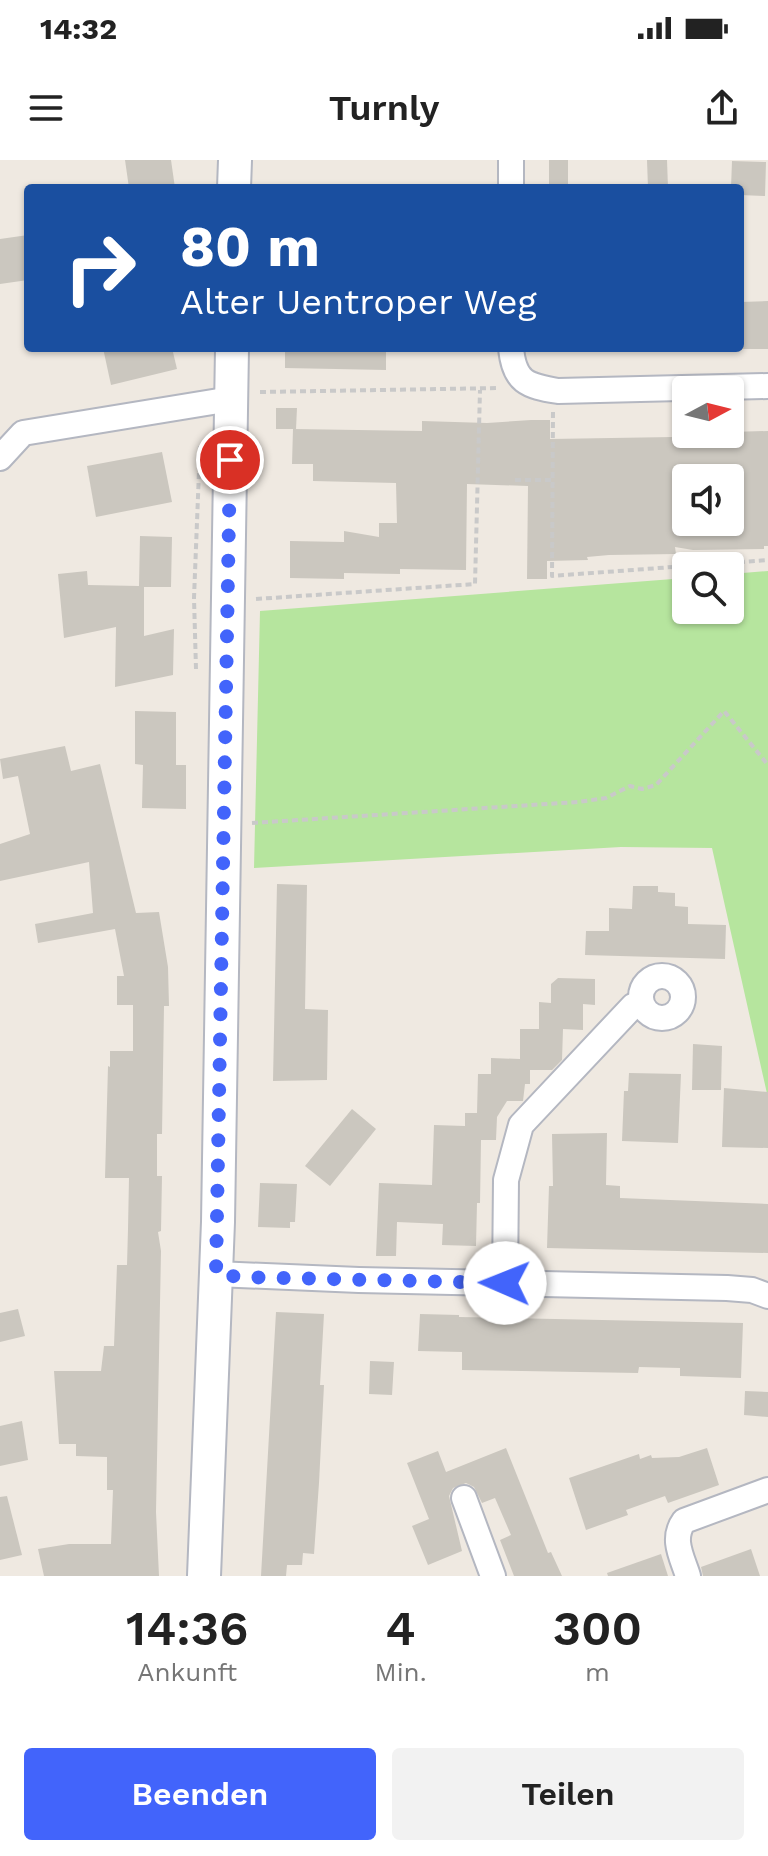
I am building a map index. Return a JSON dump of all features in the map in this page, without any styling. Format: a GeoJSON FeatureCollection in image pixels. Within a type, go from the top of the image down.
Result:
{"type":"FeatureCollection","features":[{"type":"Feature","properties":{"kind":"street"},"geometry":{"type":"LineString","coordinates":[[234,184],[235,160]]}},
{"type":"Feature","properties":{"kind":"street"},"geometry":{"type":"LineString","coordinates":[[511,160],[511,184]]}},
{"type":"Feature","properties":{"kind":"street"},"geometry":{"type":"LineString","coordinates":[[204,1576],[244,395],[233,352]]}},
{"type":"Feature","properties":{"kind":"street"},"geometry":{"type":"LineString","coordinates":[[511,352],[512,364],[519,378],[532,387],[553,390],[768,386]]}},
{"type":"Feature","properties":{"kind":"street"},"geometry":{"type":"LineString","coordinates":[[0,458],[23,433],[244,395]]}},
{"type":"Feature","properties":{"kind":"street"},"geometry":{"type":"LineString","coordinates":[[505,1283],[506,1180],[521,1125],[633,1006],[642,1006]]}},
{"type":"Feature","properties":{"kind":"street"},"geometry":{"type":"LineString","coordinates":[[216,1274],[727,1288],[752,1290],[768,1296]]}},
{"type":"Feature","properties":{"kind":"street"},"geometry":{"type":"LineString","coordinates":[[688,1576],[676,1540],[677,1531],[684,1521],[768,1490]]}},
{"type":"Feature","properties":{"kind":"street"},"geometry":{"type":"LineString","coordinates":[[464,1498],[493,1576]]}},
{"type":"Feature","properties":{"kind":"path"},"geometry":{"type":"LineString","coordinates":[[244,395],[480,390],[496,389],[519,378]]}},
{"type":"Feature","properties":{"kind":"path"},"geometry":{"type":"LineString","coordinates":[[253,599],[475,584],[480,390]]}},
{"type":"Feature","properties":{"kind":"path"},"geometry":{"type":"LineString","coordinates":[[553,390],[552,576],[672,567]]}},
{"type":"Feature","properties":{"kind":"path"},"geometry":{"type":"LineString","coordinates":[[515,480],[552,480]]}},
{"type":"Feature","properties":{"kind":"path"},"geometry":{"type":"LineString","coordinates":[[744,562],[768,560]]}},
{"type":"Feature","properties":{"kind":"path"},"geometry":{"type":"LineString","coordinates":[[249,823],[606,798],[630,786],[642,789],[656,785],[724,711],[768,765]]}},
{"type":"Feature","properties":{"kind":"green space"},"geometry":{"type":"Polygon","coordinates":[[[768,571],[768,1098],[712,848],[621,847],[254,868],[260,611],[672,579],[672,624],[744,624],[744,573],[768,571]]]}},
{"type":"Feature","properties":{"kind":"building"},"geometry":{"type":"Polygon","coordinates":[[[125,160],[171,160],[174,184],[128,184],[125,160]]]}},
{"type":"Feature","properties":{"kind":"building"},"geometry":{"type":"Polygon","coordinates":[[[549,160],[568,160],[568,184],[549,184],[549,160]]]}},
{"type":"Feature","properties":{"kind":"building"},"geometry":{"type":"Polygon","coordinates":[[[647,160],[667,160],[668,184],[648,184],[647,160]]]}},
{"type":"Feature","properties":{"kind":"building"},"geometry":{"type":"Polygon","coordinates":[[[732,161],[766,162],[765,196],[744,195],[744,184],[731,184],[732,161]]]}},
{"type":"Feature","properties":{"kind":"building"},"geometry":{"type":"Polygon","coordinates":[[[24,236],[24,281],[0,284],[0,239],[24,236]]]}},
{"type":"Feature","properties":{"kind":"building"},"geometry":{"type":"Polygon","coordinates":[[[768,301],[768,349],[744,349],[744,302],[768,301]]]}},
{"type":"Feature","properties":{"kind":"building"},"geometry":{"type":"Polygon","coordinates":[[[104,352],[173,352],[177,369],[111,385],[104,352]]]}},
{"type":"Feature","properties":{"kind":"building"},"geometry":{"type":"Polygon","coordinates":[[[285,352],[386,352],[386,370],[285,368],[285,352]]]}},
{"type":"Feature","properties":{"kind":"building"},"geometry":{"type":"Polygon","coordinates":[[[276,408],[297,408],[296,429],[276,429],[276,408]]]}},
{"type":"Feature","properties":{"kind":"building"},"geometry":{"type":"Polygon","coordinates":[[[550,420],[550,439],[672,437],[672,448],[744,448],[744,432],[768,431],[768,546],[764,549],[693,550],[675,547],[676,552],[672,554],[609,555],[587,557],[588,560],[547,561],[547,579],[527,579],[528,486],[467,484],[466,570],[400,569],[400,574],[344,573],[344,579],[290,578],[290,541],[344,542],[344,531],[379,537],[379,523],[397,523],[396,483],[313,481],[313,464],[292,464],[293,429],[422,431],[422,421],[487,423],[550,420]]]}},
{"type":"Feature","properties":{"kind":"building"},"geometry":{"type":"Polygon","coordinates":[[[162,452],[172,502],[96,517],[87,466],[162,452]]]}},
{"type":"Feature","properties":{"kind":"building"},"geometry":{"type":"Polygon","coordinates":[[[140,536],[172,537],[171,587],[144,587],[144,636],[174,629],[173,675],[115,687],[116,627],[64,638],[58,574],[87,571],[88,585],[139,586],[140,536]]]}},
{"type":"Feature","properties":{"kind":"building"},"geometry":{"type":"Polygon","coordinates":[[[135,711],[176,712],[176,765],[186,765],[186,809],[142,808],[143,765],[135,764],[135,711]]]}},
{"type":"Feature","properties":{"kind":"building"},"geometry":{"type":"Polygon","coordinates":[[[65,746],[71,771],[100,764],[136,913],[159,912],[168,967],[169,1006],[164,1006],[162,1134],[157,1134],[157,1176],[162,1176],[161,1231],[158,1232],[161,1251],[156,1512],[159,1576],[44,1576],[38,1549],[69,1544],[111,1544],[113,1490],[107,1490],[107,1457],[76,1456],[76,1444],[59,1444],[54,1371],[101,1371],[104,1346],[114,1346],[117,1265],[127,1265],[129,1178],[105,1178],[110,1051],[133,1051],[133,1005],[117,1005],[117,976],[124,976],[115,929],[38,943],[35,924],[93,913],[89,862],[0,881],[0,844],[30,834],[18,776],[3,779],[0,759],[65,746]]]}},
{"type":"Feature","properties":{"kind":"building"},"geometry":{"type":"Polygon","coordinates":[[[277,884],[307,885],[305,1009],[328,1010],[327,1080],[273,1081],[277,884]]]}},
{"type":"Feature","properties":{"kind":"building"},"geometry":{"type":"Polygon","coordinates":[[[633,886],[658,886],[658,892],[675,893],[675,906],[688,907],[688,924],[726,925],[725,959],[585,955],[586,931],[609,931],[609,908],[632,909],[633,886]]]}},
{"type":"Feature","properties":{"kind":"building"},"geometry":{"type":"Polygon","coordinates":[[[558,978],[595,979],[595,1005],[583,1004],[583,1030],[563,1029],[562,1060],[552,1070],[530,1070],[530,1084],[525,1084],[523,1101],[507,1101],[497,1117],[496,1140],[481,1140],[476,1246],[442,1245],[443,1224],[397,1222],[396,1256],[376,1256],[379,1183],[432,1185],[434,1125],[465,1126],[465,1113],[477,1113],[478,1074],[491,1074],[491,1058],[520,1059],[520,1029],[539,1029],[539,1002],[551,1003],[551,984],[558,978]]]}},
{"type":"Feature","properties":{"kind":"building"},"geometry":{"type":"Polygon","coordinates":[[[693,1044],[722,1046],[721,1090],[692,1090],[693,1044]]]}},
{"type":"Feature","properties":{"kind":"building"},"geometry":{"type":"Polygon","coordinates":[[[629,1073],[681,1074],[678,1143],[622,1141],[624,1091],[628,1091],[629,1073]]]}},
{"type":"Feature","properties":{"kind":"building"},"geometry":{"type":"Polygon","coordinates":[[[724,1088],[768,1092],[768,1148],[722,1147],[724,1088]]]}},
{"type":"Feature","properties":{"kind":"building"},"geometry":{"type":"Polygon","coordinates":[[[352,1109],[376,1129],[330,1186],[305,1166],[352,1109]]]}},
{"type":"Feature","properties":{"kind":"building"},"geometry":{"type":"Polygon","coordinates":[[[607,1133],[606,1185],[620,1186],[620,1198],[768,1204],[768,1253],[547,1248],[549,1186],[553,1186],[552,1134],[607,1133]]]}},
{"type":"Feature","properties":{"kind":"building"},"geometry":{"type":"Polygon","coordinates":[[[260,1183],[297,1184],[295,1222],[290,1222],[290,1228],[258,1227],[260,1183]]]}},
{"type":"Feature","properties":{"kind":"building"},"geometry":{"type":"Polygon","coordinates":[[[18,1309],[25,1336],[0,1342],[0,1313],[18,1309]]]}},
{"type":"Feature","properties":{"kind":"building"},"geometry":{"type":"Polygon","coordinates":[[[276,1312],[324,1314],[319,1483],[314,1554],[303,1553],[302,1565],[287,1565],[286,1576],[261,1576],[276,1312]]]}},
{"type":"Feature","properties":{"kind":"building"},"geometry":{"type":"Polygon","coordinates":[[[420,1314],[743,1323],[741,1378],[680,1376],[680,1368],[639,1367],[638,1373],[462,1370],[462,1352],[418,1351],[420,1314]]]}},
{"type":"Feature","properties":{"kind":"building"},"geometry":{"type":"Polygon","coordinates":[[[370,1361],[394,1362],[392,1395],[369,1394],[370,1361]]]}},
{"type":"Feature","properties":{"kind":"building"},"geometry":{"type":"Polygon","coordinates":[[[745,1391],[768,1392],[768,1417],[744,1415],[745,1391]]]}},
{"type":"Feature","properties":{"kind":"building"},"geometry":{"type":"Polygon","coordinates":[[[22,1421],[28,1460],[0,1466],[0,1426],[22,1421]]]}},
{"type":"Feature","properties":{"kind":"building"},"geometry":{"type":"Polygon","coordinates":[[[506,1448],[548,1553],[551,1552],[562,1576],[514,1576],[500,1540],[511,1535],[495,1498],[482,1503],[474,1487],[466,1483],[453,1488],[449,1496],[462,1551],[428,1565],[412,1526],[429,1519],[407,1463],[438,1451],[446,1472],[506,1448]]]}},
{"type":"Feature","properties":{"kind":"building"},"geometry":{"type":"Polygon","coordinates":[[[707,1448],[719,1485],[668,1503],[665,1496],[626,1510],[628,1515],[586,1530],[569,1478],[639,1454],[640,1459],[651,1455],[652,1458],[679,1457],[707,1448]]]}},
{"type":"Feature","properties":{"kind":"building"},"geometry":{"type":"Polygon","coordinates":[[[7,1496],[22,1555],[0,1560],[0,1497],[7,1496]]]}},
{"type":"Feature","properties":{"kind":"building"},"geometry":{"type":"Polygon","coordinates":[[[751,1549],[760,1576],[703,1576],[701,1567],[751,1549]]]}},
{"type":"Feature","properties":{"kind":"building"},"geometry":{"type":"Polygon","coordinates":[[[661,1554],[668,1576],[608,1576],[607,1573],[661,1554]]]}},
{"type":"Feature","properties":{"kind":"route"},"geometry":{"type":"LineString","coordinates":[[230,460],[216,1274],[505,1283]]}}]}
